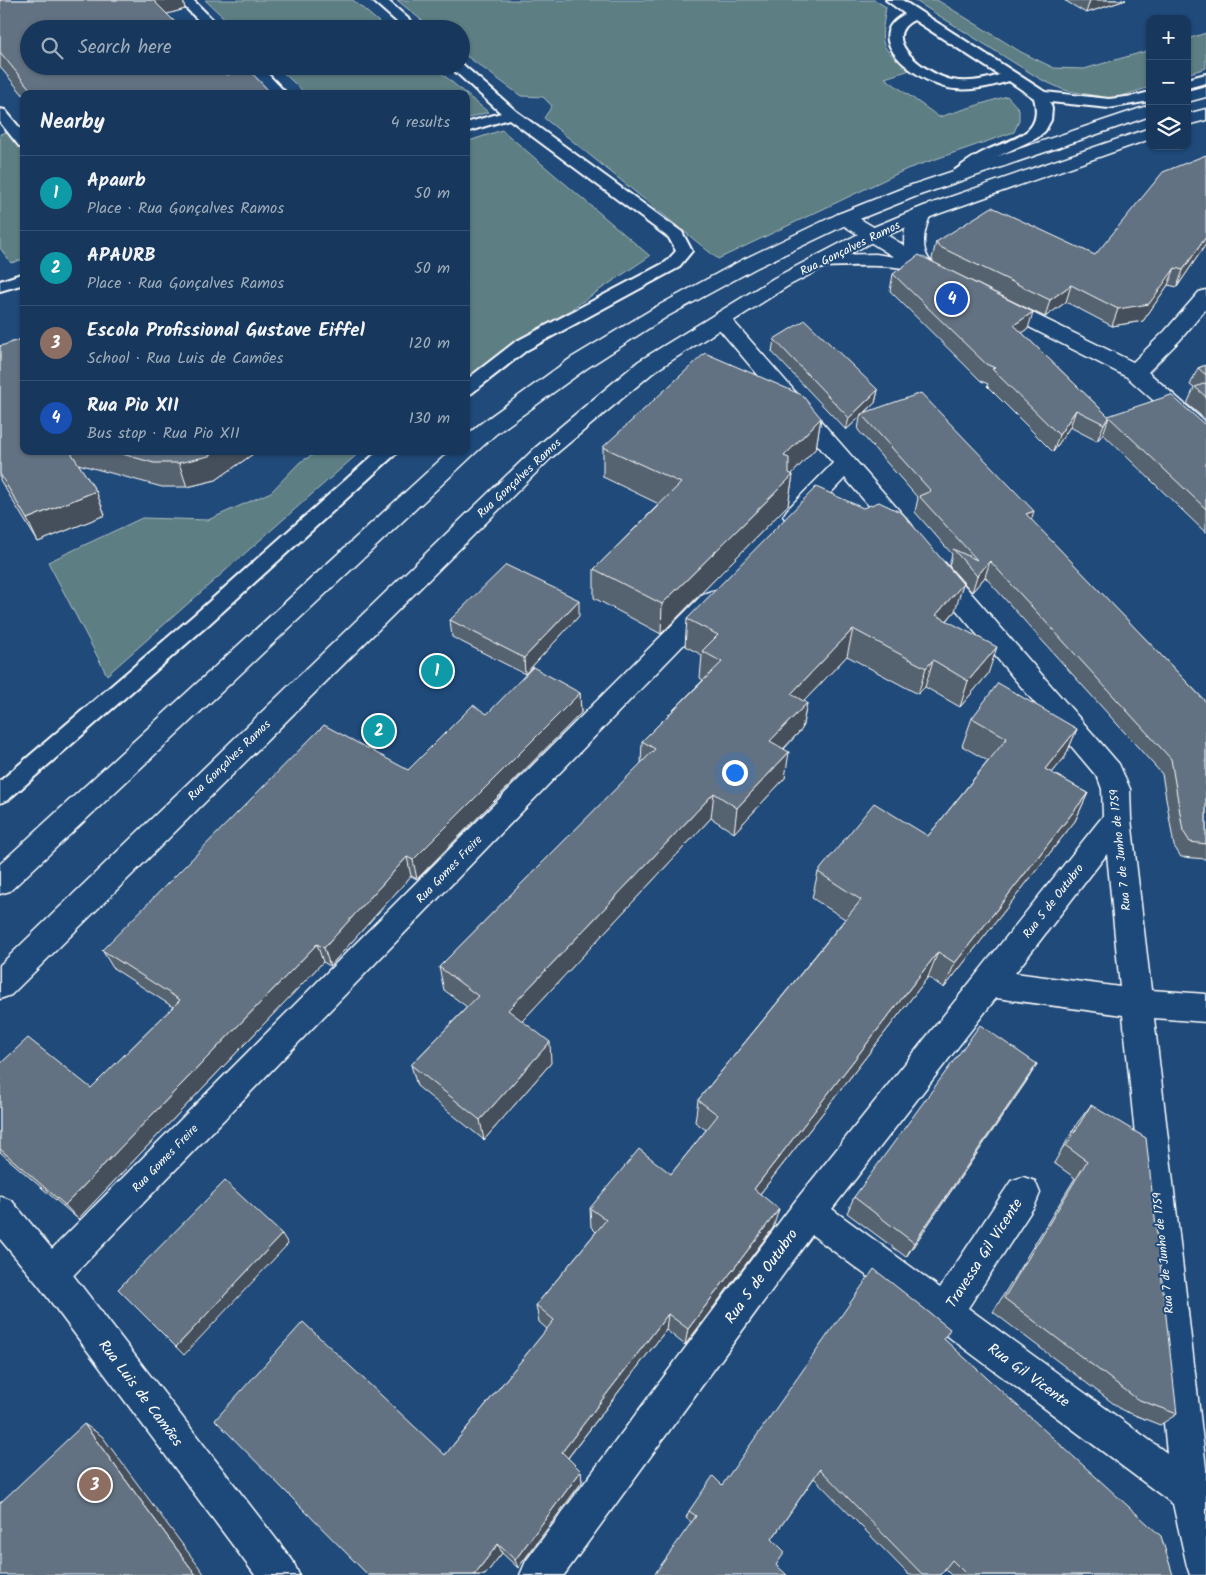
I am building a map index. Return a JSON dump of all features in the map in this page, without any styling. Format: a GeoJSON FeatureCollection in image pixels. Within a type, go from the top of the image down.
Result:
{"type":"FeatureCollection","features":[{"type":"Feature","properties":{"kind":"street"},"geometry":{"type":"LineString","coordinates":[[1191,96],[1206,91]]}},
{"type":"Feature","properties":{"kind":"street","name":"Rua Gonçalves Ramos"},"geometry":{"type":"LineString","coordinates":[[470,445],[488,429],[536,394],[629,331],[712,283],[845,218],[956,176],[1146,111]]}},
{"type":"Feature","properties":{"kind":"street"},"geometry":{"type":"LineString","coordinates":[[1191,119],[1206,114]]}},
{"type":"Feature","properties":{"kind":"street","name":"Rua Gonçalves Ramos"},"geometry":{"type":"LineString","coordinates":[[0,985],[544,453],[647,366],[781,282],[871,235],[921,214],[1146,134]]}},
{"type":"Feature","properties":{"kind":"street"},"geometry":{"type":"LineString","coordinates":[[921,214],[912,235],[917,255],[926,268]]}},
{"type":"Feature","properties":{"kind":"street"},"geometry":{"type":"LineString","coordinates":[[845,218],[926,268],[1135,372],[1206,435]]}},
{"type":"Feature","properties":{"kind":"street"},"geometry":{"type":"LineString","coordinates":[[822,261],[876,260],[901,262],[926,268]]}},
{"type":"Feature","properties":{"kind":"street"},"geometry":{"type":"LineString","coordinates":[[1135,372],[1164,347],[1206,296]]}},
{"type":"Feature","properties":{"kind":"street","name":"Rua 7 de Junho de 1759"},"geometry":{"type":"LineString","coordinates":[[721,319],[1109,772],[1116,789],[1116,819],[1190,1493]]}},
{"type":"Feature","properties":{"kind":"street","name":"Rua Gonçalves Ramos"},"geometry":{"type":"LineString","coordinates":[[0,882],[460,455]]}},
{"type":"Feature","properties":{"kind":"street"},"geometry":{"type":"LineString","coordinates":[[776,534],[846,463]]}},
{"type":"Feature","properties":{"kind":"street","name":"Rua Gomes Freire"},"geometry":{"type":"LineString","coordinates":[[51,1274],[728,584]]}},
{"type":"Feature","properties":{"kind":"street","name":"Rua 5 de Outubro"},"geometry":{"type":"LineString","coordinates":[[540,1575],[808,1212],[990,983],[1116,819]]}},
{"type":"Feature","properties":{"kind":"street"},"geometry":{"type":"LineString","coordinates":[[990,983],[1136,1003],[1206,1008]]}},
{"type":"Feature","properties":{"kind":"street","name":"Travessa Gil Vicente"},"geometry":{"type":"LineString","coordinates":[[945,1312],[1023,1193]]}},
{"type":"Feature","properties":{"kind":"street","name":"Rua Luis de Camões"},"geometry":{"type":"LineString","coordinates":[[0,1212],[51,1274],[279,1575]]}},
{"type":"Feature","properties":{"kind":"street","name":"Rua Gil Vicente"},"geometry":{"type":"LineString","coordinates":[[808,1212],[1190,1493]]}},
{"type":"Feature","properties":{"kind":"street"},"geometry":{"type":"LineString","coordinates":[[1190,1493],[1206,1566]]}},
{"type":"Feature","properties":{"kind":"lane"},"geometry":{"type":"LineString","coordinates":[[185,0],[206,20]]}},
{"type":"Feature","properties":{"kind":"lane"},"geometry":{"type":"LineString","coordinates":[[379,0],[402,20]]}},
{"type":"Feature","properties":{"kind":"lane"},"geometry":{"type":"LineString","coordinates":[[893,0],[1041,96],[1106,105],[1129,103],[1146,97]]}},
{"type":"Feature","properties":{"kind":"lane"},"geometry":{"type":"LineString","coordinates":[[915,14],[899,21],[895,26],[893,38],[899,51],[924,72],[948,83],[968,85],[988,83],[1010,76]]}},
{"type":"Feature","properties":{"kind":"lane"},"geometry":{"type":"LineString","coordinates":[[261,75],[276,90]]}},
{"type":"Feature","properties":{"kind":"lane"},"geometry":{"type":"LineString","coordinates":[[466,75],[511,114],[676,235],[684,251],[672,265],[521,346],[470,386]]}},
{"type":"Feature","properties":{"kind":"lane"},"geometry":{"type":"LineString","coordinates":[[1191,83],[1206,78]]}},
{"type":"Feature","properties":{"kind":"lane"},"geometry":{"type":"LineString","coordinates":[[956,176],[984,157],[1029,138],[1037,131],[1045,114],[1045,105],[1041,96]]}},
{"type":"Feature","properties":{"kind":"lane"},"geometry":{"type":"LineString","coordinates":[[0,113],[20,138]]}},
{"type":"Feature","properties":{"kind":"lane"},"geometry":{"type":"LineString","coordinates":[[470,127],[511,114]]}},
{"type":"Feature","properties":{"kind":"lane"},"geometry":{"type":"LineString","coordinates":[[0,286],[20,279]]}},
{"type":"Feature","properties":{"kind":"lane"},"geometry":{"type":"LineString","coordinates":[[0,794],[194,626],[386,455]]}},
{"type":"Feature","properties":{"kind":"green space"},"geometry":{"type":"Polygon","coordinates":[[[205,0],[353,0],[376,20],[226,20],[205,0]]]}},
{"type":"Feature","properties":{"kind":"green space"},"geometry":{"type":"Polygon","coordinates":[[[397,0],[875,0],[886,7],[883,38],[887,50],[910,70],[885,78],[939,117],[1007,96],[1019,109],[1019,121],[1014,132],[907,169],[718,259],[544,118],[552,106],[543,97],[521,96],[470,59],[470,20],[421,20],[397,0]]]}},
{"type":"Feature","properties":{"kind":"green space"},"geometry":{"type":"Polygon","coordinates":[[[914,0],[937,0],[1021,52],[1054,68],[1084,69],[1146,51],[1146,88],[1113,99],[1064,90],[1040,79],[914,0]]]}},
{"type":"Feature","properties":{"kind":"green space"},"geometry":{"type":"Polygon","coordinates":[[[1206,33],[1206,68],[1191,73],[1191,60],[1191,38],[1206,33]]]}},
{"type":"Feature","properties":{"kind":"green space"},"geometry":{"type":"Polygon","coordinates":[[[286,75],[444,75],[461,90],[302,90],[286,75]]]}},
{"type":"Feature","properties":{"kind":"green space"},"geometry":{"type":"Polygon","coordinates":[[[470,97],[488,112],[470,118],[470,97]]]}},
{"type":"Feature","properties":{"kind":"green space"},"geometry":{"type":"Polygon","coordinates":[[[13,130],[20,140],[20,260],[11,263],[0,248],[0,134],[13,130]]]}},
{"type":"Feature","properties":{"kind":"green space"},"geometry":{"type":"Polygon","coordinates":[[[502,130],[650,256],[470,377],[470,141],[502,130]]]}},
{"type":"Feature","properties":{"kind":"green space"},"geometry":{"type":"Polygon","coordinates":[[[313,455],[356,455],[107,675],[48,562],[142,518],[208,520],[271,492],[300,462],[313,455]]]}},
{"type":"Feature","properties":{"kind":"building"},"geometry":{"type":"Polygon","coordinates":[[[0,0],[153,0],[173,20],[20,20],[20,75],[254,75],[268,90],[31,90],[0,52],[0,0]]]}},
{"type":"Feature","properties":{"kind":"building"},"geometry":{"type":"Polygon","coordinates":[[[1206,155],[1206,237],[1183,270],[1175,268],[1149,304],[1118,309],[1071,285],[1050,300],[938,246],[936,242],[992,207],[1095,255],[1163,172],[1206,155]]]}},
{"type":"Feature","properties":{"kind":"building"},"geometry":{"type":"Polygon","coordinates":[[[919,255],[1033,312],[1014,325],[1108,416],[1171,395],[1206,425],[1206,509],[1109,417],[1104,424],[1076,410],[1059,435],[992,369],[995,368],[986,364],[893,274],[919,255]]]}},
{"type":"Feature","properties":{"kind":"building"},"geometry":{"type":"Polygon","coordinates":[[[805,320],[878,390],[849,418],[774,339],[805,320]]]}},
{"type":"Feature","properties":{"kind":"building"},"geometry":{"type":"Polygon","coordinates":[[[20,339],[20,455],[73,455],[96,491],[27,519],[0,474],[1,346],[20,339]]]}},
{"type":"Feature","properties":{"kind":"building"},"geometry":{"type":"Polygon","coordinates":[[[705,353],[802,395],[821,418],[784,456],[789,458],[789,473],[793,475],[662,604],[594,569],[681,483],[603,447],[705,353]]]}},
{"type":"Feature","properties":{"kind":"building"},"geometry":{"type":"Polygon","coordinates":[[[1206,365],[1206,375],[1198,368],[1206,365]]]}},
{"type":"Feature","properties":{"kind":"building"},"geometry":{"type":"Polygon","coordinates":[[[1206,383],[1206,397],[1195,387],[1206,383]]]}},
{"type":"Feature","properties":{"kind":"building"},"geometry":{"type":"Polygon","coordinates":[[[921,393],[1034,511],[1026,514],[1206,702],[1206,844],[1190,842],[1183,831],[1171,759],[990,561],[977,576],[953,549],[977,560],[919,496],[931,491],[861,414],[921,393]]]}},
{"type":"Feature","properties":{"kind":"building"},"geometry":{"type":"Polygon","coordinates":[[[126,455],[210,455],[179,463],[154,463],[126,455]]]}},
{"type":"Feature","properties":{"kind":"building"},"geometry":{"type":"Polygon","coordinates":[[[816,487],[863,508],[879,502],[902,513],[963,584],[936,615],[997,647],[968,681],[933,660],[926,668],[853,629],[791,694],[807,703],[770,741],[789,752],[737,808],[714,793],[508,1010],[550,1042],[480,1120],[411,1065],[478,996],[439,967],[655,749],[642,741],[722,662],[702,651],[718,635],[687,619],[816,487]]]}},
{"type":"Feature","properties":{"kind":"building"},"geometry":{"type":"Polygon","coordinates":[[[506,565],[579,600],[524,658],[450,620],[506,565]]]}},
{"type":"Feature","properties":{"kind":"building"},"geometry":{"type":"Polygon","coordinates":[[[533,667],[580,693],[413,860],[407,857],[324,948],[317,944],[65,1205],[0,1149],[0,1064],[28,1038],[91,1088],[180,1000],[102,950],[324,725],[408,770],[473,705],[487,714],[533,667]]]}},
{"type":"Feature","properties":{"kind":"building"},"geometry":{"type":"Polygon","coordinates":[[[998,683],[1077,729],[1045,769],[1088,793],[955,963],[938,952],[754,1189],[779,1209],[688,1329],[668,1314],[562,1452],[581,1471],[515,1560],[498,1544],[474,1575],[368,1575],[215,1420],[303,1322],[445,1455],[554,1320],[536,1305],[606,1220],[590,1208],[639,1149],[671,1174],[718,1115],[698,1100],[861,900],[818,872],[874,803],[928,836],[1007,738],[972,718],[998,683]]]}},
{"type":"Feature","properties":{"kind":"building"},"geometry":{"type":"Polygon","coordinates":[[[980,1025],[1037,1064],[914,1243],[854,1197],[980,1025]]]}},
{"type":"Feature","properties":{"kind":"building"},"geometry":{"type":"Polygon","coordinates":[[[1091,1105],[1146,1138],[1177,1414],[1137,1399],[1004,1298],[1087,1161],[1066,1146],[1091,1105]]]}},
{"type":"Feature","properties":{"kind":"building"},"geometry":{"type":"Polygon","coordinates":[[[225,1181],[282,1234],[176,1347],[118,1289],[225,1181]]]}},
{"type":"Feature","properties":{"kind":"building"},"geometry":{"type":"Polygon","coordinates":[[[874,1269],[950,1329],[944,1339],[1161,1536],[1173,1575],[967,1575],[952,1560],[940,1575],[923,1575],[820,1469],[772,1539],[785,1552],[776,1565],[787,1575],[654,1575],[696,1516],[689,1511],[713,1476],[722,1485],[874,1269]]]}},
{"type":"Feature","properties":{"kind":"building"},"geometry":{"type":"Polygon","coordinates":[[[84,1424],[196,1575],[0,1575],[0,1503],[84,1424]]]}},
{"type":"Feature","properties":{"kind":"place","name":"Rua Pio XII"},"geometry":{"type":"Point","coordinates":[952,299]}},
{"type":"Feature","properties":{"kind":"place","name":"Apaurb"},"geometry":{"type":"Point","coordinates":[437,671]}},
{"type":"Feature","properties":{"kind":"place","name":"APAURB"},"geometry":{"type":"Point","coordinates":[379,731]}},
{"type":"Feature","properties":{"kind":"place","name":"Escola Profissional Gustave Eiffel"},"geometry":{"type":"Point","coordinates":[95,1485]}}]}
